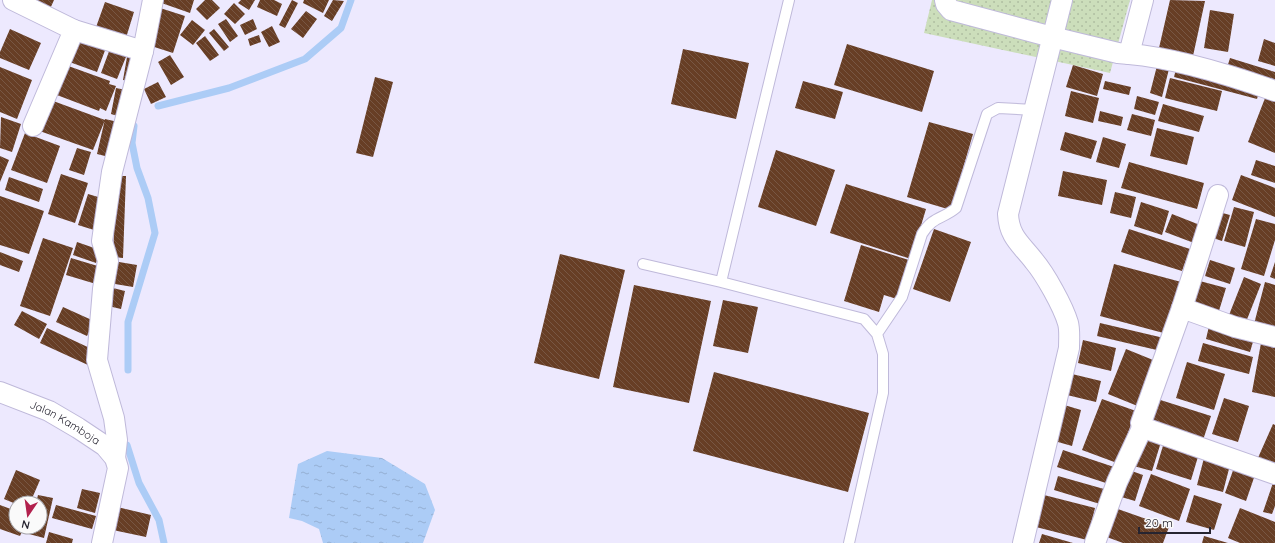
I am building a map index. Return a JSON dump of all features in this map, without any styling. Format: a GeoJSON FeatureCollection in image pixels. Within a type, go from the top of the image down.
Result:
{"type":"FeatureCollection","features":[{"type":"Feature","properties":{"kind":"street"},"geometry":{"type":"LineString","coordinates":[[13,0],[74,30],[144,51]]}},
{"type":"Feature","properties":{"kind":"street"},"geometry":{"type":"LineString","coordinates":[[102,543],[117,463],[117,440],[114,418],[98,360],[103,289],[108,261],[102,241],[112,172],[144,51],[153,0]]}},
{"type":"Feature","properties":{"kind":"street"},"geometry":{"type":"LineString","coordinates":[[945,0],[946,4],[951,10],[1118,53],[1154,56],[1173,60],[1275,90]]}},
{"type":"Feature","properties":{"kind":"street"},"geometry":{"type":"LineString","coordinates":[[1023,543],[1069,348],[1068,324],[1058,301],[1035,262],[1015,238],[1008,226],[1008,214],[1062,0]]}},
{"type":"Feature","properties":{"kind":"street"},"geometry":{"type":"LineString","coordinates":[[1129,54],[1143,0]]}},
{"type":"Feature","properties":{"kind":"street"},"geometry":{"type":"LineString","coordinates":[[33,126],[74,30]]}},
{"type":"Feature","properties":{"kind":"street"},"geometry":{"type":"LineString","coordinates":[[1095,543],[1117,482],[1143,426],[1141,424],[1145,410],[1182,308],[1218,194]]}},
{"type":"Feature","properties":{"kind":"street"},"geometry":{"type":"LineString","coordinates":[[1182,308],[1235,326],[1275,337]]}},
{"type":"Feature","properties":{"kind":"street"},"geometry":{"type":"LineString","coordinates":[[0,380],[71,408]]}},
{"type":"Feature","properties":{"kind":"street","name":"Jalan Kamboja"},"geometry":{"type":"LineString","coordinates":[[0,392],[49,412],[78,428],[106,446],[117,463]]}},
{"type":"Feature","properties":{"kind":"street"},"geometry":{"type":"LineString","coordinates":[[1143,426],[1275,474]]}},
{"type":"Feature","properties":{"kind":"lane"},"geometry":{"type":"LineString","coordinates":[[722,282],[789,0]]}},
{"type":"Feature","properties":{"kind":"lane"},"geometry":{"type":"LineString","coordinates":[[877,334],[902,298],[922,234],[932,220],[956,208],[987,114],[998,108],[1034,110]]}},
{"type":"Feature","properties":{"kind":"lane"},"geometry":{"type":"LineString","coordinates":[[643,264],[722,282],[864,319],[877,334],[883,354],[883,394],[849,543]]}},
{"type":"Feature","properties":{"kind":"green space"},"geometry":{"type":"Polygon","coordinates":[[[932,0],[1130,0],[1110,73],[924,33],[932,0]]]}},
{"type":"Feature","properties":{"kind":"water"},"geometry":{"type":"Polygon","coordinates":[[[327,451],[382,458],[425,484],[435,510],[423,543],[323,543],[319,529],[302,521],[289,518],[298,464],[327,451]]]}},
{"type":"Feature","properties":{"kind":"building"},"geometry":{"type":"Polygon","coordinates":[[[32,0],[54,0],[50,9],[32,0]]]}},
{"type":"Feature","properties":{"kind":"building"},"geometry":{"type":"Polygon","coordinates":[[[153,0],[194,0],[190,13],[153,0]]]}},
{"type":"Feature","properties":{"kind":"building"},"geometry":{"type":"Polygon","coordinates":[[[205,0],[212,0],[220,8],[207,20],[196,9],[205,0]]]}},
{"type":"Feature","properties":{"kind":"building"},"geometry":{"type":"Polygon","coordinates":[[[241,0],[255,0],[249,10],[238,3],[241,0]]]}},
{"type":"Feature","properties":{"kind":"building"},"geometry":{"type":"Polygon","coordinates":[[[260,0],[274,0],[282,4],[277,16],[257,7],[260,0]]]}},
{"type":"Feature","properties":{"kind":"building"},"geometry":{"type":"Polygon","coordinates":[[[292,0],[298,3],[285,28],[279,25],[292,0]]]}},
{"type":"Feature","properties":{"kind":"building"},"geometry":{"type":"Polygon","coordinates":[[[304,0],[329,0],[323,13],[303,3],[304,0]]]}},
{"type":"Feature","properties":{"kind":"building"},"geometry":{"type":"Polygon","coordinates":[[[333,0],[344,1],[332,21],[324,16],[333,0]]]}},
{"type":"Feature","properties":{"kind":"building"},"geometry":{"type":"Polygon","coordinates":[[[1170,0],[1205,1],[1193,56],[1159,48],[1170,0]]]}},
{"type":"Feature","properties":{"kind":"building"},"geometry":{"type":"Polygon","coordinates":[[[105,2],[134,12],[125,41],[95,30],[105,2]]]}},
{"type":"Feature","properties":{"kind":"building"},"geometry":{"type":"Polygon","coordinates":[[[234,3],[245,14],[235,24],[224,14],[234,3]]]}},
{"type":"Feature","properties":{"kind":"building"},"geometry":{"type":"Polygon","coordinates":[[[157,7],[185,16],[173,53],[145,44],[157,7]]]}},
{"type":"Feature","properties":{"kind":"building"},"geometry":{"type":"Polygon","coordinates":[[[1210,10],[1234,14],[1228,52],[1204,48],[1210,10]]]}},
{"type":"Feature","properties":{"kind":"building"},"geometry":{"type":"Polygon","coordinates":[[[306,11],[317,19],[303,38],[291,29],[306,11]]]}},
{"type":"Feature","properties":{"kind":"building"},"geometry":{"type":"Polygon","coordinates":[[[226,19],[238,36],[230,42],[218,24],[226,19]]]}},
{"type":"Feature","properties":{"kind":"building"},"geometry":{"type":"Polygon","coordinates":[[[253,19],[257,29],[245,35],[240,25],[253,19]]]}},
{"type":"Feature","properties":{"kind":"building"},"geometry":{"type":"Polygon","coordinates":[[[192,20],[205,30],[193,45],[180,35],[192,20]]]}},
{"type":"Feature","properties":{"kind":"building"},"geometry":{"type":"Polygon","coordinates":[[[272,26],[280,42],[269,47],[261,32],[272,26]]]}},
{"type":"Feature","properties":{"kind":"building"},"geometry":{"type":"Polygon","coordinates":[[[10,29],[41,43],[29,70],[0,58],[0,52],[10,29]]]}},
{"type":"Feature","properties":{"kind":"building"},"geometry":{"type":"Polygon","coordinates":[[[214,29],[229,47],[224,51],[209,33],[214,29]]]}},
{"type":"Feature","properties":{"kind":"building"},"geometry":{"type":"Polygon","coordinates":[[[74,33],[107,45],[97,72],[64,60],[74,33]]]}},
{"type":"Feature","properties":{"kind":"building"},"geometry":{"type":"Polygon","coordinates":[[[259,35],[261,42],[250,46],[248,39],[259,35]]]}},
{"type":"Feature","properties":{"kind":"building"},"geometry":{"type":"Polygon","coordinates":[[[205,36],[219,55],[210,61],[196,43],[205,36]]]}},
{"type":"Feature","properties":{"kind":"building"},"geometry":{"type":"Polygon","coordinates":[[[1264,39],[1275,43],[1275,66],[1258,61],[1264,39]]]}},
{"type":"Feature","properties":{"kind":"building"},"geometry":{"type":"Polygon","coordinates":[[[847,44],[934,71],[922,112],[834,85],[847,44]]]}},
{"type":"Feature","properties":{"kind":"building"},"geometry":{"type":"Polygon","coordinates":[[[111,46],[128,52],[117,79],[101,73],[111,46]]]}},
{"type":"Feature","properties":{"kind":"building"},"geometry":{"type":"Polygon","coordinates":[[[683,49],[749,63],[736,119],[671,104],[683,49]]]}},
{"type":"Feature","properties":{"kind":"building"},"geometry":{"type":"Polygon","coordinates":[[[170,55],[184,77],[171,85],[158,62],[170,55]]]}},
{"type":"Feature","properties":{"kind":"building"},"geometry":{"type":"Polygon","coordinates":[[[127,57],[133,57],[129,81],[123,80],[127,57]]]}},
{"type":"Feature","properties":{"kind":"building"},"geometry":{"type":"Polygon","coordinates":[[[1230,58],[1275,72],[1275,86],[1226,71],[1230,58]]]}},
{"type":"Feature","properties":{"kind":"building"},"geometry":{"type":"Polygon","coordinates":[[[1158,62],[1170,65],[1162,97],[1150,93],[1158,62]]]}},
{"type":"Feature","properties":{"kind":"building"},"geometry":{"type":"Polygon","coordinates":[[[60,63],[110,81],[109,84],[116,86],[106,111],[100,108],[99,111],[49,92],[60,63]]]}},
{"type":"Feature","properties":{"kind":"building"},"geometry":{"type":"Polygon","coordinates":[[[1073,65],[1103,74],[1097,96],[1066,87],[1073,65]]]}},
{"type":"Feature","properties":{"kind":"building"},"geometry":{"type":"Polygon","coordinates":[[[1177,65],[1260,88],[1257,99],[1174,77],[1177,65]]]}},
{"type":"Feature","properties":{"kind":"building"},"geometry":{"type":"Polygon","coordinates":[[[0,67],[32,80],[17,119],[0,112],[0,67]]]}},
{"type":"Feature","properties":{"kind":"building"},"geometry":{"type":"Polygon","coordinates":[[[375,77],[393,82],[373,157],[356,153],[375,77]]]}},
{"type":"Feature","properties":{"kind":"building"},"geometry":{"type":"Polygon","coordinates":[[[1170,78],[1222,91],[1217,111],[1165,98],[1170,78]]]}},
{"type":"Feature","properties":{"kind":"building"},"geometry":{"type":"Polygon","coordinates":[[[803,81],[843,92],[835,119],[795,108],[803,81]]]}},
{"type":"Feature","properties":{"kind":"building"},"geometry":{"type":"Polygon","coordinates":[[[1105,81],[1131,87],[1129,95],[1103,89],[1105,81]]]}},
{"type":"Feature","properties":{"kind":"building"},"geometry":{"type":"Polygon","coordinates":[[[158,82],[166,97],[151,104],[144,89],[158,82]]]}},
{"type":"Feature","properties":{"kind":"building"},"geometry":{"type":"Polygon","coordinates":[[[116,88],[126,90],[121,117],[111,114],[116,88]]]}},
{"type":"Feature","properties":{"kind":"building"},"geometry":{"type":"Polygon","coordinates":[[[1071,91],[1099,98],[1093,123],[1065,116],[1071,91]]]}},
{"type":"Feature","properties":{"kind":"building"},"geometry":{"type":"Polygon","coordinates":[[[1267,93],[1275,96],[1275,153],[1248,142],[1267,93]]]}},
{"type":"Feature","properties":{"kind":"building"},"geometry":{"type":"Polygon","coordinates":[[[1137,96],[1159,102],[1155,115],[1134,109],[1137,96]]]}},
{"type":"Feature","properties":{"kind":"building"},"geometry":{"type":"Polygon","coordinates":[[[45,98],[105,120],[93,150],[34,129],[45,98]]]}},
{"type":"Feature","properties":{"kind":"building"},"geometry":{"type":"Polygon","coordinates":[[[1163,104],[1204,116],[1199,132],[1158,121],[1163,104]]]}},
{"type":"Feature","properties":{"kind":"building"},"geometry":{"type":"Polygon","coordinates":[[[1100,111],[1123,117],[1121,126],[1098,121],[1100,111]]]}},
{"type":"Feature","properties":{"kind":"building"},"geometry":{"type":"Polygon","coordinates":[[[1132,114],[1155,120],[1151,136],[1127,130],[1132,114]]]}},
{"type":"Feature","properties":{"kind":"building"},"geometry":{"type":"Polygon","coordinates":[[[1,117],[21,124],[12,152],[0,148],[1,117]]]}},
{"type":"Feature","properties":{"kind":"building"},"geometry":{"type":"Polygon","coordinates":[[[105,119],[118,122],[109,157],[97,154],[105,119]]]}},
{"type":"Feature","properties":{"kind":"building"},"geometry":{"type":"Polygon","coordinates":[[[929,122],[973,134],[951,210],[907,197],[929,122]]]}},
{"type":"Feature","properties":{"kind":"building"},"geometry":{"type":"Polygon","coordinates":[[[1157,128],[1194,137],[1187,165],[1150,156],[1157,128]]]}},
{"type":"Feature","properties":{"kind":"building"},"geometry":{"type":"Polygon","coordinates":[[[1065,132],[1097,141],[1091,159],[1060,150],[1065,132]]]}},
{"type":"Feature","properties":{"kind":"building"},"geometry":{"type":"Polygon","coordinates":[[[25,133],[60,146],[47,183],[11,170],[25,133]]]}},
{"type":"Feature","properties":{"kind":"building"},"geometry":{"type":"Polygon","coordinates":[[[1103,137],[1126,144],[1119,168],[1096,162],[1103,137]]]}},
{"type":"Feature","properties":{"kind":"building"},"geometry":{"type":"Polygon","coordinates":[[[77,148],[91,152],[84,175],[69,170],[77,148]]]}},
{"type":"Feature","properties":{"kind":"building"},"geometry":{"type":"Polygon","coordinates":[[[776,150],[835,170],[816,226],[758,207],[776,150]]]}},
{"type":"Feature","properties":{"kind":"building"},"geometry":{"type":"Polygon","coordinates":[[[0,156],[9,160],[0,182],[0,156]]]}},
{"type":"Feature","properties":{"kind":"building"},"geometry":{"type":"Polygon","coordinates":[[[1256,160],[1275,166],[1275,183],[1251,175],[1256,160]]]}},
{"type":"Feature","properties":{"kind":"building"},"geometry":{"type":"Polygon","coordinates":[[[1129,162],[1204,183],[1197,209],[1121,188],[1129,162]]]}},
{"type":"Feature","properties":{"kind":"building"},"geometry":{"type":"Polygon","coordinates":[[[1063,171],[1107,180],[1102,205],[1058,196],[1063,171]]]}},
{"type":"Feature","properties":{"kind":"building"},"geometry":{"type":"Polygon","coordinates":[[[61,174],[88,183],[75,223],[48,214],[61,174]]]}},
{"type":"Feature","properties":{"kind":"building"},"geometry":{"type":"Polygon","coordinates":[[[1241,175],[1275,188],[1275,217],[1232,200],[1241,175]]]}},
{"type":"Feature","properties":{"kind":"building"},"geometry":{"type":"Polygon","coordinates":[[[116,176],[126,176],[123,258],[113,257],[116,176]]]}},
{"type":"Feature","properties":{"kind":"building"},"geometry":{"type":"Polygon","coordinates":[[[9,177],[43,189],[39,202],[5,190],[9,177]]]}},
{"type":"Feature","properties":{"kind":"building"},"geometry":{"type":"Polygon","coordinates":[[[846,184],[926,209],[911,259],[830,233],[846,184]]]}},
{"type":"Feature","properties":{"kind":"building"},"geometry":{"type":"Polygon","coordinates":[[[1115,192],[1136,197],[1131,218],[1110,213],[1115,192]]]}},
{"type":"Feature","properties":{"kind":"building"},"geometry":{"type":"Polygon","coordinates":[[[88,194],[105,199],[94,230],[78,225],[88,194]]]}},
{"type":"Feature","properties":{"kind":"building"},"geometry":{"type":"Polygon","coordinates":[[[0,196],[44,211],[29,254],[0,245],[0,196]]]}},
{"type":"Feature","properties":{"kind":"building"},"geometry":{"type":"Polygon","coordinates":[[[1141,202],[1169,211],[1162,235],[1134,226],[1141,202]]]}},
{"type":"Feature","properties":{"kind":"building"},"geometry":{"type":"Polygon","coordinates":[[[1234,207],[1254,212],[1245,247],[1224,241],[1234,207]]]}},
{"type":"Feature","properties":{"kind":"building"},"geometry":{"type":"Polygon","coordinates":[[[1215,211],[1230,215],[1222,241],[1207,236],[1215,211]]]}},
{"type":"Feature","properties":{"kind":"building"},"geometry":{"type":"Polygon","coordinates":[[[1172,214],[1200,225],[1194,243],[1165,232],[1172,214]]]}},
{"type":"Feature","properties":{"kind":"building"},"geometry":{"type":"Polygon","coordinates":[[[1256,219],[1275,224],[1275,240],[1264,276],[1241,269],[1256,219]]]}},
{"type":"Feature","properties":{"kind":"building"},"geometry":{"type":"Polygon","coordinates":[[[934,229],[971,242],[950,302],[913,289],[934,229]]]}},
{"type":"Feature","properties":{"kind":"building"},"geometry":{"type":"Polygon","coordinates":[[[1129,229],[1190,249],[1182,271],[1121,252],[1129,229]]]}},
{"type":"Feature","properties":{"kind":"building"},"geometry":{"type":"Polygon","coordinates":[[[43,238],[73,248],[50,316],[20,306],[43,238]]]}},
{"type":"Feature","properties":{"kind":"building"},"geometry":{"type":"Polygon","coordinates":[[[77,242],[100,250],[96,263],[73,255],[77,242]]]}},
{"type":"Feature","properties":{"kind":"building"},"geometry":{"type":"Polygon","coordinates":[[[861,245],[912,261],[900,300],[884,295],[879,312],[844,301],[861,245]]]}},
{"type":"Feature","properties":{"kind":"building"},"geometry":{"type":"Polygon","coordinates":[[[0,252],[23,261],[19,272],[0,265],[0,252]]]}},
{"type":"Feature","properties":{"kind":"building"},"geometry":{"type":"Polygon","coordinates":[[[560,254],[625,270],[599,379],[534,363],[560,254]]]}},
{"type":"Feature","properties":{"kind":"building"},"geometry":{"type":"Polygon","coordinates":[[[71,258],[101,267],[96,284],[66,275],[71,258]]]}},
{"type":"Feature","properties":{"kind":"building"},"geometry":{"type":"Polygon","coordinates":[[[1210,260],[1235,268],[1230,284],[1205,276],[1210,260]]]}},
{"type":"Feature","properties":{"kind":"building"},"geometry":{"type":"Polygon","coordinates":[[[113,261],[137,265],[133,287],[109,283],[113,261]]]}},
{"type":"Feature","properties":{"kind":"building"},"geometry":{"type":"Polygon","coordinates":[[[1275,262],[1275,279],[1270,277],[1275,262]]]}},
{"type":"Feature","properties":{"kind":"building"},"geometry":{"type":"Polygon","coordinates":[[[1114,264],[1185,283],[1171,335],[1100,316],[1114,264]]]}},
{"type":"Feature","properties":{"kind":"building"},"geometry":{"type":"Polygon","coordinates":[[[1244,277],[1261,284],[1246,322],[1229,315],[1244,277]]]}},
{"type":"Feature","properties":{"kind":"building"},"geometry":{"type":"Polygon","coordinates":[[[1196,280],[1226,288],[1218,314],[1189,307],[1196,280]]]}},
{"type":"Feature","properties":{"kind":"building"},"geometry":{"type":"Polygon","coordinates":[[[1265,282],[1275,285],[1275,329],[1254,324],[1265,282]]]}},
{"type":"Feature","properties":{"kind":"building"},"geometry":{"type":"Polygon","coordinates":[[[634,285],[711,301],[689,403],[613,387],[634,285]]]}},
{"type":"Feature","properties":{"kind":"building"},"geometry":{"type":"Polygon","coordinates":[[[109,287],[125,291],[121,309],[104,305],[109,287]]]}},
{"type":"Feature","properties":{"kind":"building"},"geometry":{"type":"Polygon","coordinates":[[[723,300],[758,307],[748,353],[713,346],[723,300]]]}},
{"type":"Feature","properties":{"kind":"building"},"geometry":{"type":"Polygon","coordinates":[[[63,307],[94,321],[87,336],[56,322],[63,307]]]}},
{"type":"Feature","properties":{"kind":"building"},"geometry":{"type":"Polygon","coordinates":[[[22,311],[47,324],[39,339],[14,325],[22,311]]]}},
{"type":"Feature","properties":{"kind":"building"},"geometry":{"type":"Polygon","coordinates":[[[1210,322],[1255,335],[1250,352],[1206,339],[1210,322]]]}},
{"type":"Feature","properties":{"kind":"building"},"geometry":{"type":"Polygon","coordinates":[[[1100,323],[1164,338],[1161,351],[1097,336],[1100,323]]]}},
{"type":"Feature","properties":{"kind":"building"},"geometry":{"type":"Polygon","coordinates":[[[47,328],[94,350],[88,365],[40,343],[47,328]]]}},
{"type":"Feature","properties":{"kind":"building"},"geometry":{"type":"Polygon","coordinates":[[[1083,340],[1116,348],[1111,371],[1078,363],[1083,340]]]}},
{"type":"Feature","properties":{"kind":"building"},"geometry":{"type":"Polygon","coordinates":[[[1203,343],[1253,357],[1249,374],[1198,361],[1203,343]]]}},
{"type":"Feature","properties":{"kind":"building"},"geometry":{"type":"Polygon","coordinates":[[[1261,343],[1275,346],[1275,397],[1252,392],[1261,343]]]}},
{"type":"Feature","properties":{"kind":"building"},"geometry":{"type":"Polygon","coordinates":[[[1126,349],[1158,362],[1140,407],[1108,394],[1126,349]]]}},
{"type":"Feature","properties":{"kind":"building"},"geometry":{"type":"Polygon","coordinates":[[[1187,362],[1225,374],[1214,410],[1176,398],[1187,362]]]}},
{"type":"Feature","properties":{"kind":"building"},"geometry":{"type":"Polygon","coordinates":[[[714,372],[869,413],[848,492],[693,451],[714,372]]]}},
{"type":"Feature","properties":{"kind":"building"},"geometry":{"type":"Polygon","coordinates":[[[1072,374],[1101,381],[1096,402],[1067,395],[1072,374]]]}},
{"type":"Feature","properties":{"kind":"building"},"geometry":{"type":"Polygon","coordinates":[[[1151,397],[1211,416],[1202,443],[1142,424],[1151,397]]]}},
{"type":"Feature","properties":{"kind":"building"},"geometry":{"type":"Polygon","coordinates":[[[1224,398],[1249,406],[1238,442],[1212,434],[1224,398]]]}},
{"type":"Feature","properties":{"kind":"building"},"geometry":{"type":"Polygon","coordinates":[[[1102,399],[1136,411],[1117,463],[1082,450],[1102,399]]]}},
{"type":"Feature","properties":{"kind":"building"},"geometry":{"type":"Polygon","coordinates":[[[1061,404],[1081,410],[1072,446],[1051,440],[1061,404]]]}},
{"type":"Feature","properties":{"kind":"building"},"geometry":{"type":"Polygon","coordinates":[[[1273,424],[1275,425],[1275,468],[1257,460],[1273,424]]]}},
{"type":"Feature","properties":{"kind":"building"},"geometry":{"type":"Polygon","coordinates":[[[1138,435],[1161,442],[1152,471],[1130,465],[1138,435]]]}},
{"type":"Feature","properties":{"kind":"building"},"geometry":{"type":"Polygon","coordinates":[[[1165,439],[1200,450],[1191,480],[1156,469],[1165,439]]]}},
{"type":"Feature","properties":{"kind":"building"},"geometry":{"type":"Polygon","coordinates":[[[1063,450],[1114,467],[1109,484],[1057,467],[1063,450]]]}},
{"type":"Feature","properties":{"kind":"building"},"geometry":{"type":"Polygon","coordinates":[[[1204,458],[1230,465],[1223,492],[1197,485],[1204,458]]]}},
{"type":"Feature","properties":{"kind":"building"},"geometry":{"type":"Polygon","coordinates":[[[1236,462],[1257,469],[1246,501],[1225,493],[1236,462]]]}},
{"type":"Feature","properties":{"kind":"building"},"geometry":{"type":"Polygon","coordinates":[[[1126,469],[1143,475],[1135,501],[1118,496],[1126,469]]]}},
{"type":"Feature","properties":{"kind":"building"},"geometry":{"type":"Polygon","coordinates":[[[16,470],[40,480],[33,495],[8,495],[8,501],[4,499],[16,470]]]}},
{"type":"Feature","properties":{"kind":"building"},"geometry":{"type":"Polygon","coordinates":[[[1151,474],[1190,489],[1179,521],[1139,506],[1151,474]]]}},
{"type":"Feature","properties":{"kind":"building"},"geometry":{"type":"Polygon","coordinates":[[[1058,476],[1104,489],[1100,504],[1054,490],[1058,476]]]}},
{"type":"Feature","properties":{"kind":"building"},"geometry":{"type":"Polygon","coordinates":[[[1275,477],[1275,506],[1272,514],[1263,512],[1275,477]]]}},
{"type":"Feature","properties":{"kind":"building"},"geometry":{"type":"Polygon","coordinates":[[[82,489],[100,493],[95,513],[77,508],[82,489]]]}},
{"type":"Feature","properties":{"kind":"building"},"geometry":{"type":"Polygon","coordinates":[[[1044,495],[1095,508],[1087,540],[1036,527],[1044,495]]]}},
{"type":"Feature","properties":{"kind":"building"},"geometry":{"type":"Polygon","coordinates":[[[1194,495],[1222,504],[1214,530],[1186,522],[1194,495]]]}},
{"type":"Feature","properties":{"kind":"building"},"geometry":{"type":"Polygon","coordinates":[[[48,497],[53,498],[48,520],[48,497]]]}},
{"type":"Feature","properties":{"kind":"building"},"geometry":{"type":"Polygon","coordinates":[[[0,505],[8,508],[8,532],[0,529],[0,505]]]}},
{"type":"Feature","properties":{"kind":"building"},"geometry":{"type":"Polygon","coordinates":[[[56,505],[96,516],[92,529],[52,518],[56,505]]]}},
{"type":"Feature","properties":{"kind":"building"},"geometry":{"type":"Polygon","coordinates":[[[113,506],[151,515],[146,537],[108,529],[113,506]]]}},
{"type":"Feature","properties":{"kind":"building"},"geometry":{"type":"Polygon","coordinates":[[[1115,508],[1169,527],[1163,543],[1123,543],[1104,536],[1115,508]]]}},
{"type":"Feature","properties":{"kind":"building"},"geometry":{"type":"Polygon","coordinates":[[[1240,508],[1275,522],[1275,543],[1240,543],[1228,538],[1240,508]]]}},
{"type":"Feature","properties":{"kind":"building"},"geometry":{"type":"Polygon","coordinates":[[[49,532],[73,539],[72,543],[46,543],[49,532]]]}},
{"type":"Feature","properties":{"kind":"building"},"geometry":{"type":"Polygon","coordinates":[[[1042,534],[1073,543],[1039,543],[1042,534]]]}},
{"type":"Feature","properties":{"kind":"building"},"geometry":{"type":"Polygon","coordinates":[[[33,535],[45,535],[44,538],[33,535]]]}},
{"type":"Feature","properties":{"kind":"building"},"geometry":{"type":"Polygon","coordinates":[[[1204,536],[1228,543],[1202,543],[1204,536]]]}},
{"type":"Feature","properties":{"kind":"waterway"},"geometry":{"type":"LineString","coordinates":[[158,106],[229,88],[305,59],[341,28],[351,0]]}},
{"type":"Feature","properties":{"kind":"waterway"},"geometry":{"type":"LineString","coordinates":[[128,370],[128,322],[155,233],[148,198],[137,168],[132,143],[134,126]]}},
{"type":"Feature","properties":{"kind":"waterway"},"geometry":{"type":"LineString","coordinates":[[127,445],[139,483],[159,520],[164,543]]}}]}
